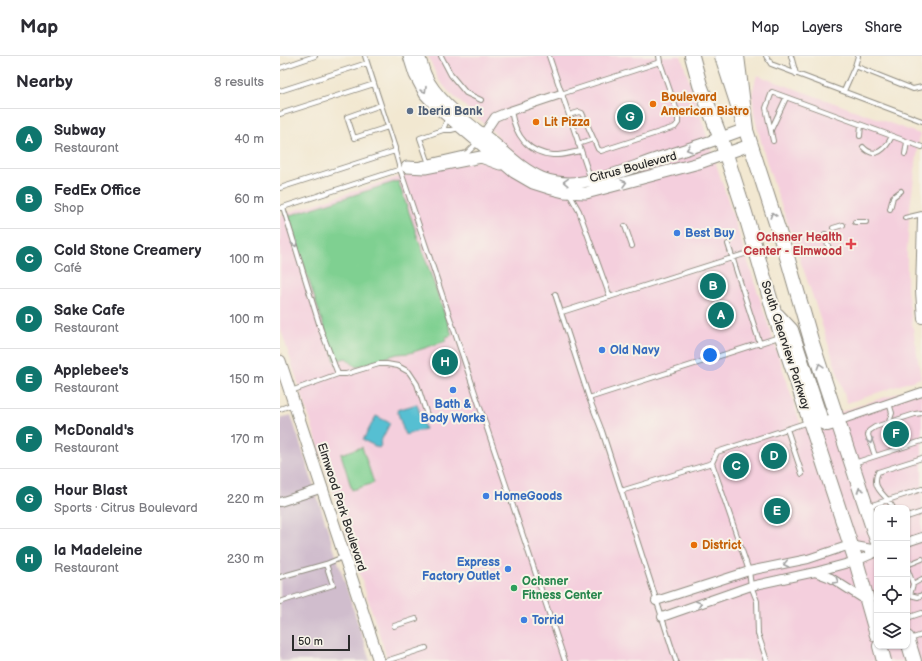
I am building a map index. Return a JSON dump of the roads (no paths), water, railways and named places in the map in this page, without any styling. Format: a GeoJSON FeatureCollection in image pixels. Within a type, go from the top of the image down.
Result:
{"type":"FeatureCollection","features":[{"type":"Feature","properties":{"kind":"highway","name":"South Clearview Parkway"},"geometry":{"type":"LineString","coordinates":[[692,56],[700,85],[721,139],[774,312],[856,561],[874,624]]}},
{"type":"Feature","properties":{"kind":"highway"},"geometry":{"type":"LineString","coordinates":[[722,56],[788,260],[811,340],[874,531]]}},
{"type":"Feature","properties":{"kind":"highway"},"geometry":{"type":"LineString","coordinates":[[736,56],[746,129]]}},
{"type":"Feature","properties":{"kind":"highway"},"geometry":{"type":"LineString","coordinates":[[774,312],[791,330],[821,421],[827,424],[837,421]]}},
{"type":"Feature","properties":{"kind":"highway"},"geometry":{"type":"LineString","coordinates":[[910,648],[914,661]]}},
{"type":"Feature","properties":{"kind":"highway"},"geometry":{"type":"LineString","coordinates":[[881,649],[884,661]]}},
{"type":"Feature","properties":{"kind":"street","name":"Citrus Boulevard"},"geometry":{"type":"LineString","coordinates":[[409,56],[415,75],[425,94],[480,138],[520,165],[542,178],[564,183],[591,181],[721,139],[746,129]]}},
{"type":"Feature","properties":{"kind":"street","name":"Citrus Boulevard"},"geometry":{"type":"LineString","coordinates":[[419,56],[426,77],[451,114]]}},
{"type":"Feature","properties":{"kind":"street"},"geometry":{"type":"LineString","coordinates":[[480,138],[495,117],[511,110],[561,94]]}},
{"type":"Feature","properties":{"kind":"street","name":"Citrus Boulevard"},"geometry":{"type":"LineString","coordinates":[[480,138],[510,168],[533,183],[552,189],[586,193],[699,163],[750,145]]}},
{"type":"Feature","properties":{"kind":"street"},"geometry":{"type":"LineString","coordinates":[[403,168],[425,168],[481,156],[510,168]]}},
{"type":"Feature","properties":{"kind":"street"},"geometry":{"type":"LineString","coordinates":[[922,218],[922,319]]}},
{"type":"Feature","properties":{"kind":"street","name":"Elmwood Park Boulevard"},"geometry":{"type":"LineString","coordinates":[[280,361],[379,661]]}},
{"type":"Feature","properties":{"kind":"street"},"geometry":{"type":"LineString","coordinates":[[837,421],[922,392]]}},
{"type":"Feature","properties":{"kind":"street"},"geometry":{"type":"LineString","coordinates":[[280,502],[323,488]]}},
{"type":"Feature","properties":{"kind":"street"},"geometry":{"type":"LineString","coordinates":[[910,541],[922,537]]}},
{"type":"Feature","properties":{"kind":"street"},"geometry":{"type":"LineString","coordinates":[[656,601],[749,571],[808,559],[850,545],[874,550]]}},
{"type":"Feature","properties":{"kind":"street"},"geometry":{"type":"LineString","coordinates":[[662,617],[751,586],[815,572],[856,561],[874,552]]}},
{"type":"Feature","properties":{"kind":"street"},"geometry":{"type":"LineString","coordinates":[[815,572],[831,578],[868,602]]}},
{"type":"Feature","properties":{"kind":"lane"},"geometry":{"type":"LineString","coordinates":[[280,68],[315,56]]}},
{"type":"Feature","properties":{"kind":"lane"},"geometry":{"type":"LineString","coordinates":[[365,56],[395,151],[403,168],[565,661]]}},
{"type":"Feature","properties":{"kind":"lane"},"geometry":{"type":"LineString","coordinates":[[441,56],[451,75],[466,93],[481,100]]}},
{"type":"Feature","properties":{"kind":"lane"},"geometry":{"type":"LineString","coordinates":[[549,56],[591,181]]}},
{"type":"Feature","properties":{"kind":"lane"},"geometry":{"type":"LineString","coordinates":[[569,115],[579,112],[582,113],[593,139],[598,149],[601,151],[675,127],[678,123],[678,114],[659,56]]}},
{"type":"Feature","properties":{"kind":"lane"},"geometry":{"type":"LineString","coordinates":[[766,56],[771,64],[922,121]]}},
{"type":"Feature","properties":{"kind":"lane"},"geometry":{"type":"LineString","coordinates":[[791,56],[796,74]]}},
{"type":"Feature","properties":{"kind":"lane"},"geometry":{"type":"LineString","coordinates":[[844,91],[858,56]]}},
{"type":"Feature","properties":{"kind":"lane"},"geometry":{"type":"LineString","coordinates":[[561,94],[660,62]]}},
{"type":"Feature","properties":{"kind":"lane"},"geometry":{"type":"LineString","coordinates":[[280,91],[367,63]]}},
{"type":"Feature","properties":{"kind":"lane"},"geometry":{"type":"LineString","coordinates":[[855,66],[913,88],[922,88]]}},
{"type":"Feature","properties":{"kind":"lane"},"geometry":{"type":"LineString","coordinates":[[280,114],[374,84]]}},
{"type":"Feature","properties":{"kind":"lane"},"geometry":{"type":"LineString","coordinates":[[774,141],[766,108],[772,92],[922,147]]}},
{"type":"Feature","properties":{"kind":"lane"},"geometry":{"type":"LineString","coordinates":[[771,130],[786,98]]}},
{"type":"Feature","properties":{"kind":"lane"},"geometry":{"type":"LineString","coordinates":[[381,105],[347,117],[354,138],[388,127]]}},
{"type":"Feature","properties":{"kind":"lane"},"geometry":{"type":"LineString","coordinates":[[511,110],[513,124],[522,140],[536,150],[553,155],[581,151]]}},
{"type":"Feature","properties":{"kind":"lane"},"geometry":{"type":"LineString","coordinates":[[443,130],[451,114]]}},
{"type":"Feature","properties":{"kind":"lane"},"geometry":{"type":"LineString","coordinates":[[428,161],[420,138],[443,130],[451,130],[463,124]]}},
{"type":"Feature","properties":{"kind":"lane"},"geometry":{"type":"LineString","coordinates":[[860,136],[861,125]]}},
{"type":"Feature","properties":{"kind":"lane"},"geometry":{"type":"LineString","coordinates":[[863,147],[869,152],[878,152],[883,150],[892,136]]}},
{"type":"Feature","properties":{"kind":"lane"},"geometry":{"type":"LineString","coordinates":[[338,374],[321,330],[281,207],[403,168],[467,153],[480,138]]}},
{"type":"Feature","properties":{"kind":"lane"},"geometry":{"type":"LineString","coordinates":[[578,144],[593,139]]}},
{"type":"Feature","properties":{"kind":"lane"},"geometry":{"type":"LineString","coordinates":[[905,154],[907,142]]}},
{"type":"Feature","properties":{"kind":"lane"},"geometry":{"type":"LineString","coordinates":[[280,188],[395,151]]}},
{"type":"Feature","properties":{"kind":"lane"},"geometry":{"type":"LineString","coordinates":[[890,210],[893,197],[901,191]]}},
{"type":"Feature","properties":{"kind":"lane"},"geometry":{"type":"LineString","coordinates":[[569,192],[579,210],[610,297]]}},
{"type":"Feature","properties":{"kind":"lane"},"geometry":{"type":"LineString","coordinates":[[905,218],[922,214]]}},
{"type":"Feature","properties":{"kind":"lane"},"geometry":{"type":"LineString","coordinates":[[855,222],[866,222]]}},
{"type":"Feature","properties":{"kind":"lane"},"geometry":{"type":"LineString","coordinates":[[833,228],[843,225]]}},
{"type":"Feature","properties":{"kind":"lane"},"geometry":{"type":"LineString","coordinates":[[625,226],[632,246]]}},
{"type":"Feature","properties":{"kind":"lane"},"geometry":{"type":"LineString","coordinates":[[825,234],[829,249]]}},
{"type":"Feature","properties":{"kind":"lane"},"geometry":{"type":"LineString","coordinates":[[728,244],[760,344]]}},
{"type":"Feature","properties":{"kind":"lane"},"geometry":{"type":"LineString","coordinates":[[562,312],[756,250]]}},
{"type":"Feature","properties":{"kind":"lane"},"geometry":{"type":"LineString","coordinates":[[555,294],[589,398],[602,431],[676,661]]}},
{"type":"Feature","properties":{"kind":"lane"},"geometry":{"type":"LineString","coordinates":[[589,398],[782,336]]}},
{"type":"Feature","properties":{"kind":"lane"},"geometry":{"type":"LineString","coordinates":[[290,391],[338,374],[346,374],[379,364],[387,364],[398,366],[409,372],[417,384],[427,415]]}},
{"type":"Feature","properties":{"kind":"lane"},"geometry":{"type":"LineString","coordinates":[[889,403],[892,413],[889,422]]}},
{"type":"Feature","properties":{"kind":"lane"},"geometry":{"type":"LineString","coordinates":[[280,409],[295,404]]}},
{"type":"Feature","properties":{"kind":"lane"},"geometry":{"type":"LineString","coordinates":[[892,413],[900,419]]}},
{"type":"Feature","properties":{"kind":"lane"},"geometry":{"type":"LineString","coordinates":[[875,456],[868,435],[869,431],[889,422],[922,413]]}},
{"type":"Feature","properties":{"kind":"lane"},"geometry":{"type":"LineString","coordinates":[[767,661],[758,634],[757,602],[751,586],[749,571],[712,463],[717,452],[810,422]]}},
{"type":"Feature","properties":{"kind":"lane"},"geometry":{"type":"LineString","coordinates":[[787,429],[802,474]]}},
{"type":"Feature","properties":{"kind":"lane"},"geometry":{"type":"LineString","coordinates":[[852,464],[922,441]]}},
{"type":"Feature","properties":{"kind":"lane"},"geometry":{"type":"LineString","coordinates":[[891,505],[881,493],[876,484],[878,472],[922,458]]}},
{"type":"Feature","properties":{"kind":"lane"},"geometry":{"type":"LineString","coordinates":[[621,491],[712,463]]}},
{"type":"Feature","properties":{"kind":"lane"},"geometry":{"type":"LineString","coordinates":[[866,507],[922,489]]}},
{"type":"Feature","properties":{"kind":"lane"},"geometry":{"type":"LineString","coordinates":[[910,516],[922,512]]}},
{"type":"Feature","properties":{"kind":"lane"},"geometry":{"type":"LineString","coordinates":[[280,577],[345,557]]}},
{"type":"Feature","properties":{"kind":"lane"},"geometry":{"type":"LineString","coordinates":[[910,564],[922,559]]}},
{"type":"Feature","properties":{"kind":"lane"},"geometry":{"type":"LineString","coordinates":[[280,602],[333,585],[326,564]]}},
{"type":"Feature","properties":{"kind":"lane"},"geometry":{"type":"LineString","coordinates":[[910,576],[913,584],[910,593]]}},
{"type":"Feature","properties":{"kind":"lane"},"geometry":{"type":"LineString","coordinates":[[913,584],[922,579]]}},
{"type":"Feature","properties":{"kind":"lane"},"geometry":{"type":"LineString","coordinates":[[910,596],[918,597],[922,595]]}},
{"type":"Feature","properties":{"kind":"lane"},"geometry":{"type":"LineString","coordinates":[[910,617],[922,613]]}},
{"type":"Feature","properties":{"kind":"lane"},"geometry":{"type":"LineString","coordinates":[[394,626],[416,619]]}},
{"type":"Feature","properties":{"kind":"lane"},"geometry":{"type":"LineString","coordinates":[[910,638],[922,635]]}},
{"type":"Feature","properties":{"kind":"lane"},"geometry":{"type":"LineString","coordinates":[[386,661],[426,648]]}},
{"type":"Feature","properties":{"kind":"water"},"geometry":{"type":"Polygon","coordinates":[[[417,404],[425,429],[405,435],[397,410],[417,404]]]}},
{"type":"Feature","properties":{"kind":"water"},"geometry":{"type":"Polygon","coordinates":[[[376,416],[390,423],[379,448],[363,440],[376,416]]]}},
{"type":"Feature","properties":{"kind":"place","name":"Boulevard American Bistro"},"geometry":{"type":"Point","coordinates":[653,104]}},
{"type":"Feature","properties":{"kind":"place","name":"Iberia Bank"},"geometry":{"type":"Point","coordinates":[410,111]}},
{"type":"Feature","properties":{"kind":"place","name":"Hour Blast"},"geometry":{"type":"Point","coordinates":[630,117]}},
{"type":"Feature","properties":{"kind":"place","name":"Lit Pizza"},"geometry":{"type":"Point","coordinates":[536,122]}},
{"type":"Feature","properties":{"kind":"place","name":"Best Buy"},"geometry":{"type":"Point","coordinates":[677,233]}},
{"type":"Feature","properties":{"kind":"place","name":"Ochsner Health Center - Elmwood"},"geometry":{"type":"Point","coordinates":[851,244]}},
{"type":"Feature","properties":{"kind":"place","name":"FedEx Office"},"geometry":{"type":"Point","coordinates":[713,286]}},
{"type":"Feature","properties":{"kind":"place","name":"Subway"},"geometry":{"type":"Point","coordinates":[721,315]}},
{"type":"Feature","properties":{"kind":"place","name":"Old Navy"},"geometry":{"type":"Point","coordinates":[602,350]}},
{"type":"Feature","properties":{"kind":"place","name":"la Madeleine"},"geometry":{"type":"Point","coordinates":[445,362]}},
{"type":"Feature","properties":{"kind":"place","name":"Bath & Body Works"},"geometry":{"type":"Point","coordinates":[453,390]}},
{"type":"Feature","properties":{"kind":"place","name":"McDonald's"},"geometry":{"type":"Point","coordinates":[896,434]}},
{"type":"Feature","properties":{"kind":"place","name":"Sake Cafe"},"geometry":{"type":"Point","coordinates":[774,456]}},
{"type":"Feature","properties":{"kind":"place","name":"Cold Stone Creamery"},"geometry":{"type":"Point","coordinates":[736,466]}},
{"type":"Feature","properties":{"kind":"place","name":"HomeGoods"},"geometry":{"type":"Point","coordinates":[486,496]}},
{"type":"Feature","properties":{"kind":"place","name":"Applebee's"},"geometry":{"type":"Point","coordinates":[777,511]}},
{"type":"Feature","properties":{"kind":"place","name":"District"},"geometry":{"type":"Point","coordinates":[694,545]}},
{"type":"Feature","properties":{"kind":"place","name":"Express Factory Outlet"},"geometry":{"type":"Point","coordinates":[508,569]}},
{"type":"Feature","properties":{"kind":"place","name":"Ochsner Fitness Center"},"geometry":{"type":"Point","coordinates":[514,588]}},
{"type":"Feature","properties":{"kind":"place","name":"Torrid"},"geometry":{"type":"Point","coordinates":[524,620]}}]}
